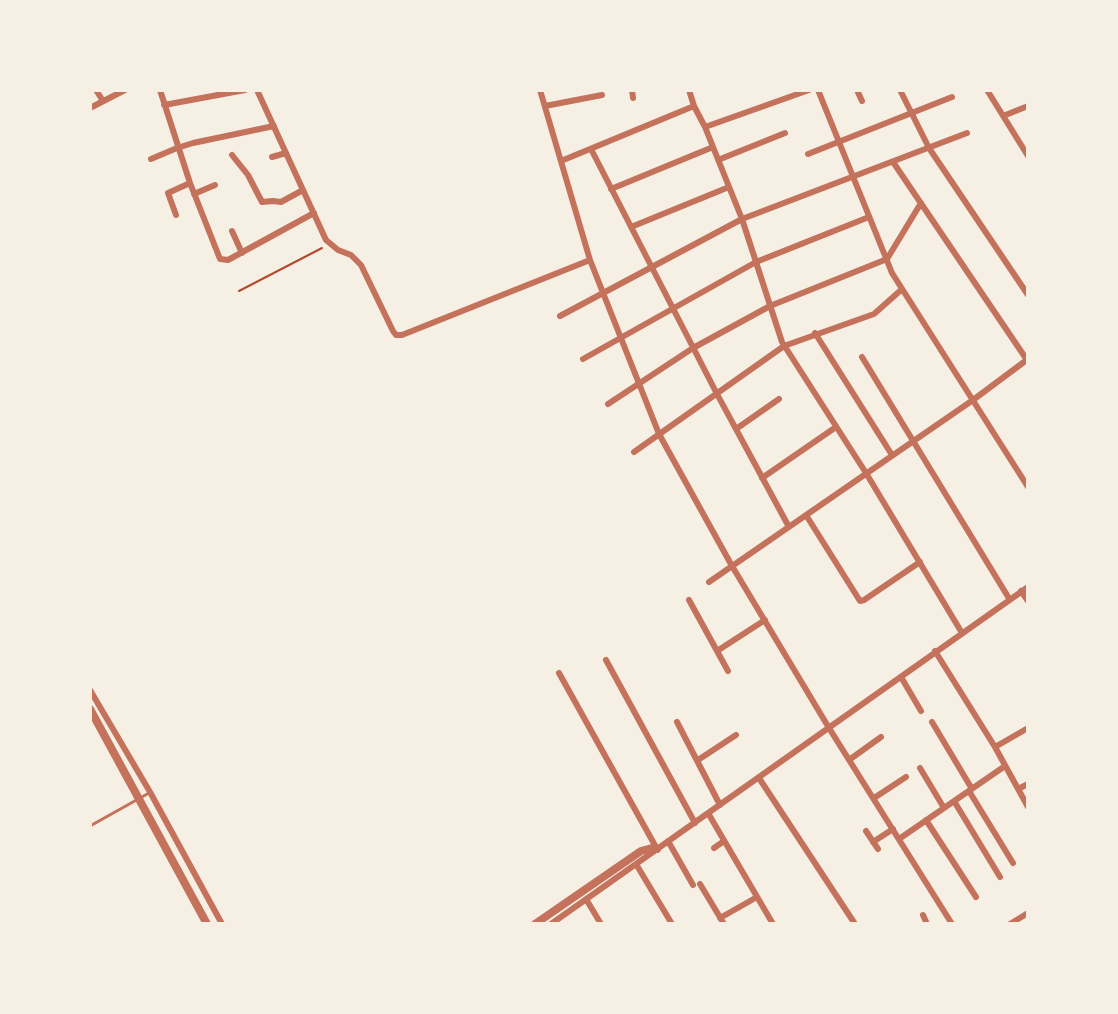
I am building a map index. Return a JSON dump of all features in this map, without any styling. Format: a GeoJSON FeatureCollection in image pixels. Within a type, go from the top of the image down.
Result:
{"type":"FeatureCollection","features":[{"type":"Feature","properties":{"kind":"street"},"geometry":{"type":"LineString","coordinates":[[96,90],[103,100]]}},
{"type":"Feature","properties":{"kind":"street"},"geometry":{"type":"LineString","coordinates":[[90,108],[125,90]]}},
{"type":"Feature","properties":{"kind":"street"},"geometry":{"type":"LineString","coordinates":[[160,90],[194,195],[218,256],[224,261],[314,213]]}},
{"type":"Feature","properties":{"kind":"street"},"geometry":{"type":"LineString","coordinates":[[164,105],[245,90]]}},
{"type":"Feature","properties":{"kind":"street"},"geometry":{"type":"LineString","coordinates":[[257,90],[326,240],[338,250],[351,255],[362,265],[393,331],[399,335],[590,260]]}},
{"type":"Feature","properties":{"kind":"street"},"geometry":{"type":"LineString","coordinates":[[540,90],[590,260],[659,434],[732,566],[829,728],[952,924]]}},
{"type":"Feature","properties":{"kind":"street"},"geometry":{"type":"LineString","coordinates":[[632,90],[633,98]]}},
{"type":"Feature","properties":{"kind":"street"},"geometry":{"type":"LineString","coordinates":[[689,90],[742,219],[784,346],[866,473],[962,633]]}},
{"type":"Feature","properties":{"kind":"street"},"geometry":{"type":"LineString","coordinates":[[705,127],[809,90]]}},
{"type":"Feature","properties":{"kind":"street"},"geometry":{"type":"LineString","coordinates":[[818,90],[869,217],[902,290],[1028,487]]}},
{"type":"Feature","properties":{"kind":"street"},"geometry":{"type":"LineString","coordinates":[[857,90],[862,101]]}},
{"type":"Feature","properties":{"kind":"street"},"geometry":{"type":"LineString","coordinates":[[900,90],[929,148],[1028,295]]}},
{"type":"Feature","properties":{"kind":"street"},"geometry":{"type":"LineString","coordinates":[[987,90],[1028,156]]}},
{"type":"Feature","properties":{"kind":"street"},"geometry":{"type":"LineString","coordinates":[[544,106],[602,95]]}},
{"type":"Feature","properties":{"kind":"street"},"geometry":{"type":"LineString","coordinates":[[808,154],[952,97]]}},
{"type":"Feature","properties":{"kind":"street"},"geometry":{"type":"LineString","coordinates":[[561,161],[694,106]]}},
{"type":"Feature","properties":{"kind":"street"},"geometry":{"type":"LineString","coordinates":[[1003,116],[1028,106]]}},
{"type":"Feature","properties":{"kind":"street"},"geometry":{"type":"LineString","coordinates":[[151,159],[177,148],[274,126]]}},
{"type":"Feature","properties":{"kind":"street"},"geometry":{"type":"LineString","coordinates":[[718,160],[785,133]]}},
{"type":"Feature","properties":{"kind":"street"},"geometry":{"type":"LineString","coordinates":[[560,316],[742,219],[966,133]]}},
{"type":"Feature","properties":{"kind":"street"},"geometry":{"type":"LineString","coordinates":[[611,189],[713,147]]}},
{"type":"Feature","properties":{"kind":"street"},"geometry":{"type":"LineString","coordinates":[[591,149],[693,348],[789,527]]}},
{"type":"Feature","properties":{"kind":"street"},"geometry":{"type":"LineString","coordinates":[[272,157],[286,153]]}},
{"type":"Feature","properties":{"kind":"street"},"geometry":{"type":"LineString","coordinates":[[232,155],[248,175],[262,202],[279,203],[303,190]]}},
{"type":"Feature","properties":{"kind":"street"},"geometry":{"type":"LineString","coordinates":[[710,582],[973,400],[1028,359],[893,162]]}},
{"type":"Feature","properties":{"kind":"street"},"geometry":{"type":"LineString","coordinates":[[176,215],[168,193],[190,183]]}},
{"type":"Feature","properties":{"kind":"street"},"geometry":{"type":"LineString","coordinates":[[194,195],[215,185]]}},
{"type":"Feature","properties":{"kind":"street"},"geometry":{"type":"LineString","coordinates":[[631,227],[729,187]]}},
{"type":"Feature","properties":{"kind":"street"},"geometry":{"type":"LineString","coordinates":[[608,404],[693,348],[770,306],[887,259],[921,203]]}},
{"type":"Feature","properties":{"kind":"street"},"geometry":{"type":"LineString","coordinates":[[583,359],[756,262],[869,217]]}},
{"type":"Feature","properties":{"kind":"street"},"geometry":{"type":"LineString","coordinates":[[232,231],[242,253]]}},
{"type":"Feature","properties":{"kind":"street"},"geometry":{"type":"LineString","coordinates":[[634,452],[784,346],[815,333],[874,314],[902,290]]}},
{"type":"Feature","properties":{"kind":"street"},"geometry":{"type":"LineString","coordinates":[[815,333],[892,455]]}},
{"type":"Feature","properties":{"kind":"street"},"geometry":{"type":"LineString","coordinates":[[862,357],[1010,600]]}},
{"type":"Feature","properties":{"kind":"street"},"geometry":{"type":"LineString","coordinates":[[736,429],[779,399]]}},
{"type":"Feature","properties":{"kind":"street"},"geometry":{"type":"LineString","coordinates":[[762,477],[836,427]]}},
{"type":"Feature","properties":{"kind":"street"},"geometry":{"type":"LineString","coordinates":[[806,515],[860,601],[920,562]]}},
{"type":"Feature","properties":{"kind":"street"},"geometry":{"type":"LineString","coordinates":[[555,923],[1028,587]]}},
{"type":"Feature","properties":{"kind":"street"},"geometry":{"type":"LineString","coordinates":[[1022,591],[1028,601]]}},
{"type":"Feature","properties":{"kind":"street"},"geometry":{"type":"LineString","coordinates":[[688,600],[728,671]]}},
{"type":"Feature","properties":{"kind":"street"},"geometry":{"type":"LineString","coordinates":[[717,651],[765,620]]}},
{"type":"Feature","properties":{"kind":"street"},"geometry":{"type":"LineString","coordinates":[[935,651],[1028,807]]}},
{"type":"Feature","properties":{"kind":"street"},"geometry":{"type":"LineString","coordinates":[[606,660],[695,823]]}},
{"type":"Feature","properties":{"kind":"street"},"geometry":{"type":"LineString","coordinates":[[559,673],[657,849]]}},
{"type":"Feature","properties":{"kind":"street"},"geometry":{"type":"LineString","coordinates":[[901,677],[921,711]]}},
{"type":"Feature","properties":{"kind":"street"},"geometry":{"type":"LineString","coordinates":[[90,690],[150,792],[222,924]]}},
{"type":"Feature","properties":{"kind":"street"},"geometry":{"type":"LineString","coordinates":[[90,709],[207,924]]}},
{"type":"Feature","properties":{"kind":"street"},"geometry":{"type":"LineString","coordinates":[[677,722],[720,805]]}},
{"type":"Feature","properties":{"kind":"street"},"geometry":{"type":"LineString","coordinates":[[932,722],[1013,863]]}},
{"type":"Feature","properties":{"kind":"street"},"geometry":{"type":"LineString","coordinates":[[994,747],[1028,728]]}},
{"type":"Feature","properties":{"kind":"street"},"geometry":{"type":"LineString","coordinates":[[698,760],[736,735]]}},
{"type":"Feature","properties":{"kind":"street"},"geometry":{"type":"LineString","coordinates":[[849,760],[881,737]]}},
{"type":"Feature","properties":{"kind":"street"},"geometry":{"type":"LineString","coordinates":[[899,839],[1005,766]]}},
{"type":"Feature","properties":{"kind":"street"},"geometry":{"type":"LineString","coordinates":[[921,768],[944,808]]}},
{"type":"Feature","properties":{"kind":"street"},"geometry":{"type":"LineString","coordinates":[[874,798],[906,777]]}},
{"type":"Feature","properties":{"kind":"street"},"geometry":{"type":"LineString","coordinates":[[759,778],[855,924]]}},
{"type":"Feature","properties":{"kind":"street"},"geometry":{"type":"LineString","coordinates":[[1018,789],[1028,784]]}},
{"type":"Feature","properties":{"kind":"street"},"geometry":{"type":"LineString","coordinates":[[954,801],[1000,877]]}},
{"type":"Feature","properties":{"kind":"street"},"geometry":{"type":"LineString","coordinates":[[708,813],[773,924]]}},
{"type":"Feature","properties":{"kind":"street"},"geometry":{"type":"LineString","coordinates":[[926,820],[976,897]]}},
{"type":"Feature","properties":{"kind":"street"},"geometry":{"type":"LineString","coordinates":[[873,842],[893,829]]}},
{"type":"Feature","properties":{"kind":"street"},"geometry":{"type":"LineString","coordinates":[[866,831],[878,849]]}},
{"type":"Feature","properties":{"kind":"street"},"geometry":{"type":"LineString","coordinates":[[668,841],[693,885]]}},
{"type":"Feature","properties":{"kind":"street"},"geometry":{"type":"LineString","coordinates":[[714,848],[724,841]]}},
{"type":"Feature","properties":{"kind":"street"},"geometry":{"type":"LineString","coordinates":[[535,924],[640,851],[657,849]]}},
{"type":"Feature","properties":{"kind":"street"},"geometry":{"type":"LineString","coordinates":[[636,864],[672,924]]}},
{"type":"Feature","properties":{"kind":"street"},"geometry":{"type":"LineString","coordinates":[[700,884],[722,921],[758,897]]}},
{"type":"Feature","properties":{"kind":"street"},"geometry":{"type":"LineString","coordinates":[[586,899],[601,924]]}},
{"type":"Feature","properties":{"kind":"street"},"geometry":{"type":"LineString","coordinates":[[1010,924],[1028,913]]}},
{"type":"Feature","properties":{"kind":"street"},"geometry":{"type":"LineString","coordinates":[[923,915],[927,924]]}},
{"type":"Feature","properties":{"kind":"lane"},"geometry":{"type":"LineString","coordinates":[[90,826],[150,792]]}},
{"type":"Feature","properties":{"kind":"path"},"geometry":{"type":"LineString","coordinates":[[239,291],[330,244]]}}]}
